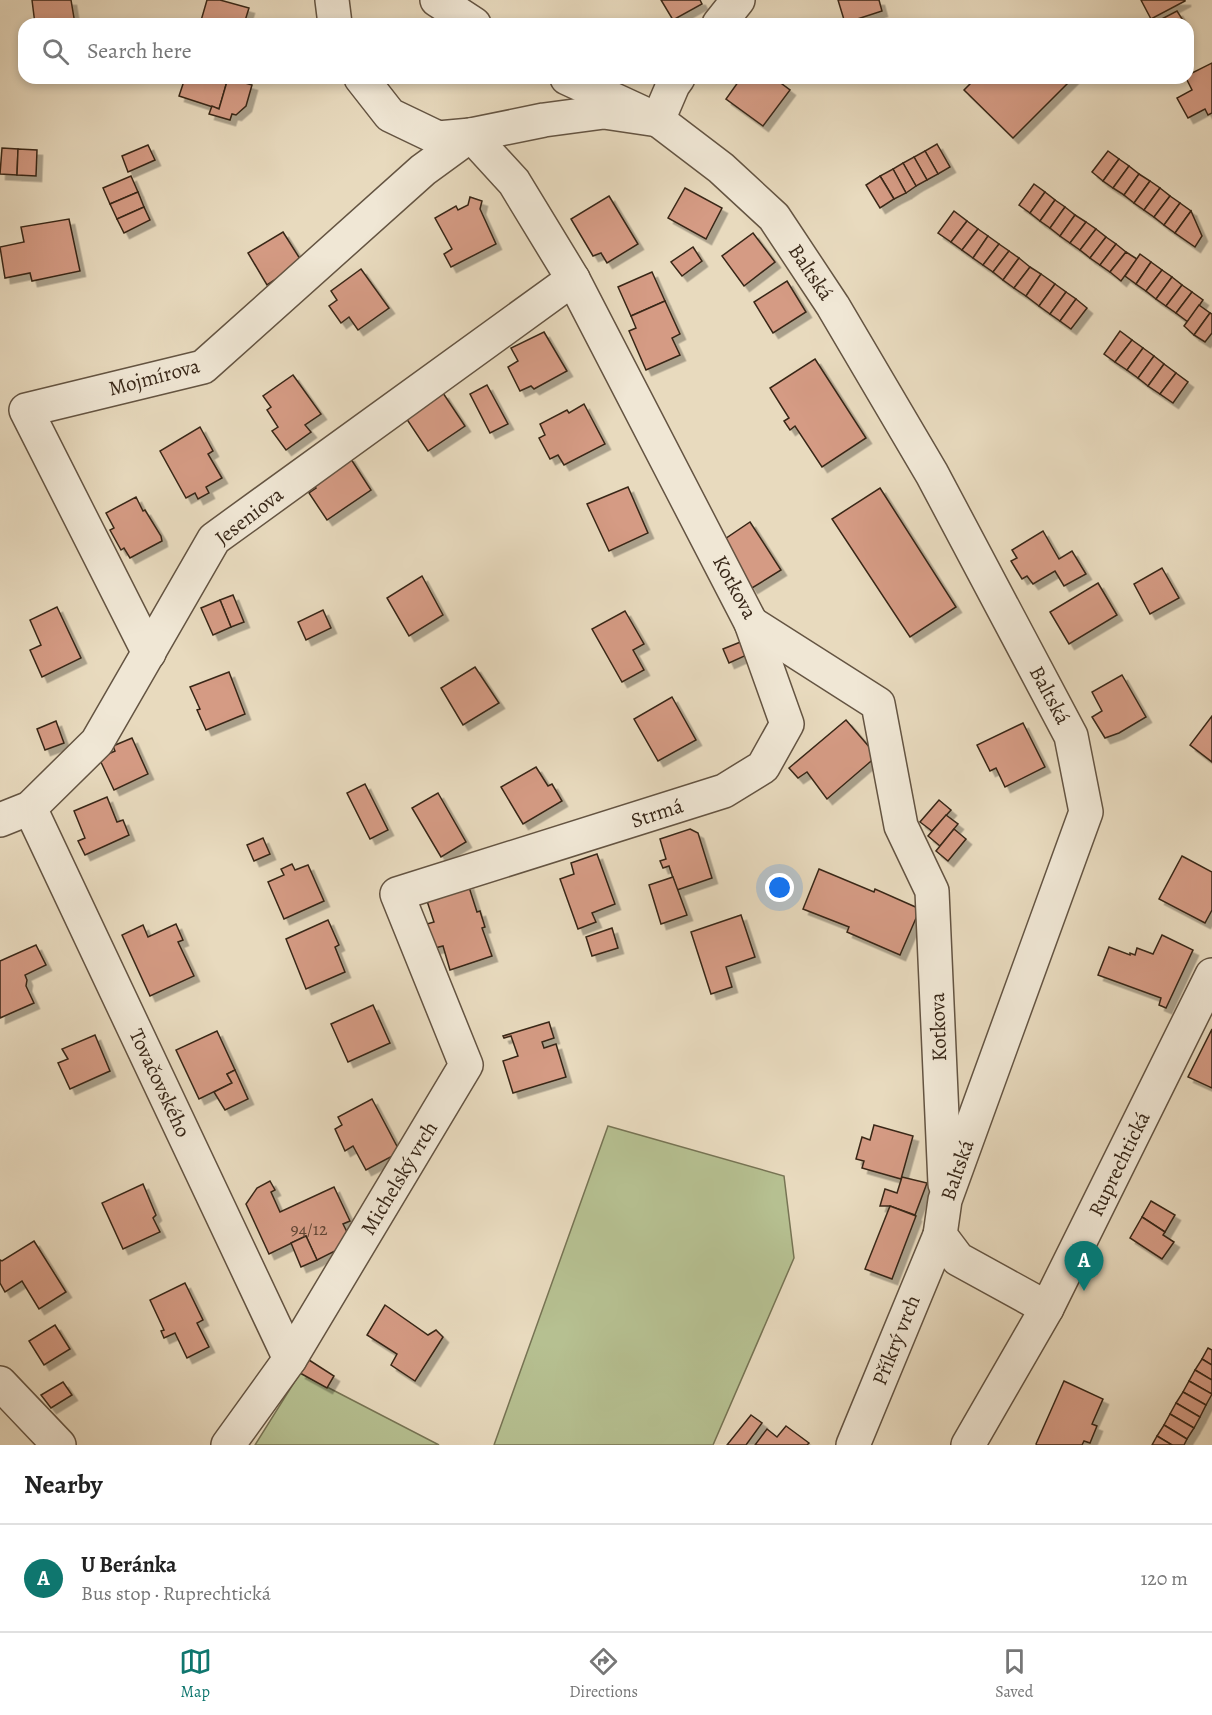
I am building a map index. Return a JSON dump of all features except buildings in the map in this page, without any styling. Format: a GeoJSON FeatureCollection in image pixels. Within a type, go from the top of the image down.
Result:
{"type":"FeatureCollection","features":[{"type":"Feature","properties":{"kind":"street"},"geometry":{"type":"LineString","coordinates":[[332,0],[334,18]]}},
{"type":"Feature","properties":{"kind":"street"},"geometry":{"type":"LineString","coordinates":[[437,0],[465,18]]}},
{"type":"Feature","properties":{"kind":"street"},"geometry":{"type":"LineString","coordinates":[[724,18],[738,0]]}},
{"type":"Feature","properties":{"kind":"street"},"geometry":{"type":"LineString","coordinates":[[366,84],[390,115],[438,138],[471,135]]}},
{"type":"Feature","properties":{"kind":"street","name":"Baltská"},"geometry":{"type":"LineString","coordinates":[[580,84],[658,120],[721,168],[774,217],[828,298],[932,474],[1071,736],[1086,812],[945,1200],[939,1235]]}},
{"type":"Feature","properties":{"kind":"street"},"geometry":{"type":"LineString","coordinates":[[658,120],[673,84]]}},
{"type":"Feature","properties":{"kind":"street","name":"Baltská"},"geometry":{"type":"LineString","coordinates":[[471,135],[544,120],[604,112],[658,120]]}},
{"type":"Feature","properties":{"kind":"street","name":"Kotkova"},"geometry":{"type":"LineString","coordinates":[[471,135],[514,182],[573,279],[751,623],[878,704],[902,826],[932,891],[945,1200]]}},
{"type":"Feature","properties":{"kind":"street","name":"Mojmírova"},"geometry":{"type":"LineString","coordinates":[[149,653],[26,410],[203,367],[423,170],[471,135]]}},
{"type":"Feature","properties":{"kind":"street","name":"Jeseniova"},"geometry":{"type":"LineString","coordinates":[[0,820],[30,808],[97,742],[214,539],[573,279]]}},
{"type":"Feature","properties":{"kind":"street","name":"Strmá"},"geometry":{"type":"LineString","coordinates":[[397,894],[724,791],[763,767],[787,724],[751,623]]}},
{"type":"Feature","properties":{"kind":"street","name":"Tovačovského"},"geometry":{"type":"LineString","coordinates":[[30,808],[290,1359]]}},
{"type":"Feature","properties":{"kind":"street","name":"Michelský vrch"},"geometry":{"type":"LineString","coordinates":[[228,1445],[290,1359],[466,1065],[397,894]]}},
{"type":"Feature","properties":{"kind":"street","name":"Ruprechtická"},"geometry":{"type":"LineString","coordinates":[[968,1445],[1047,1308],[1212,975]]}},
{"type":"Feature","properties":{"kind":"street"},"geometry":{"type":"LineString","coordinates":[[939,1235],[958,1259],[1047,1308]]}},
{"type":"Feature","properties":{"kind":"street","name":"Příkrý vrch"},"geometry":{"type":"LineString","coordinates":[[853,1445],[939,1235]]}},
{"type":"Feature","properties":{"kind":"street"},"geometry":{"type":"LineString","coordinates":[[0,1383],[59,1445]]}},
{"type":"Feature","properties":{"kind":"green space"},"geometry":{"type":"Polygon","coordinates":[[[608,1126],[784,1176],[794,1258],[713,1445],[494,1445],[608,1126]]]}},
{"type":"Feature","properties":{"kind":"green space"},"geometry":{"type":"Polygon","coordinates":[[[300,1373],[439,1445],[255,1445],[300,1373]]]}},
{"type":"Feature","properties":{"kind":"place","name":"U Beránka"},"geometry":{"type":"Point","coordinates":[1084,1291]}}]}
